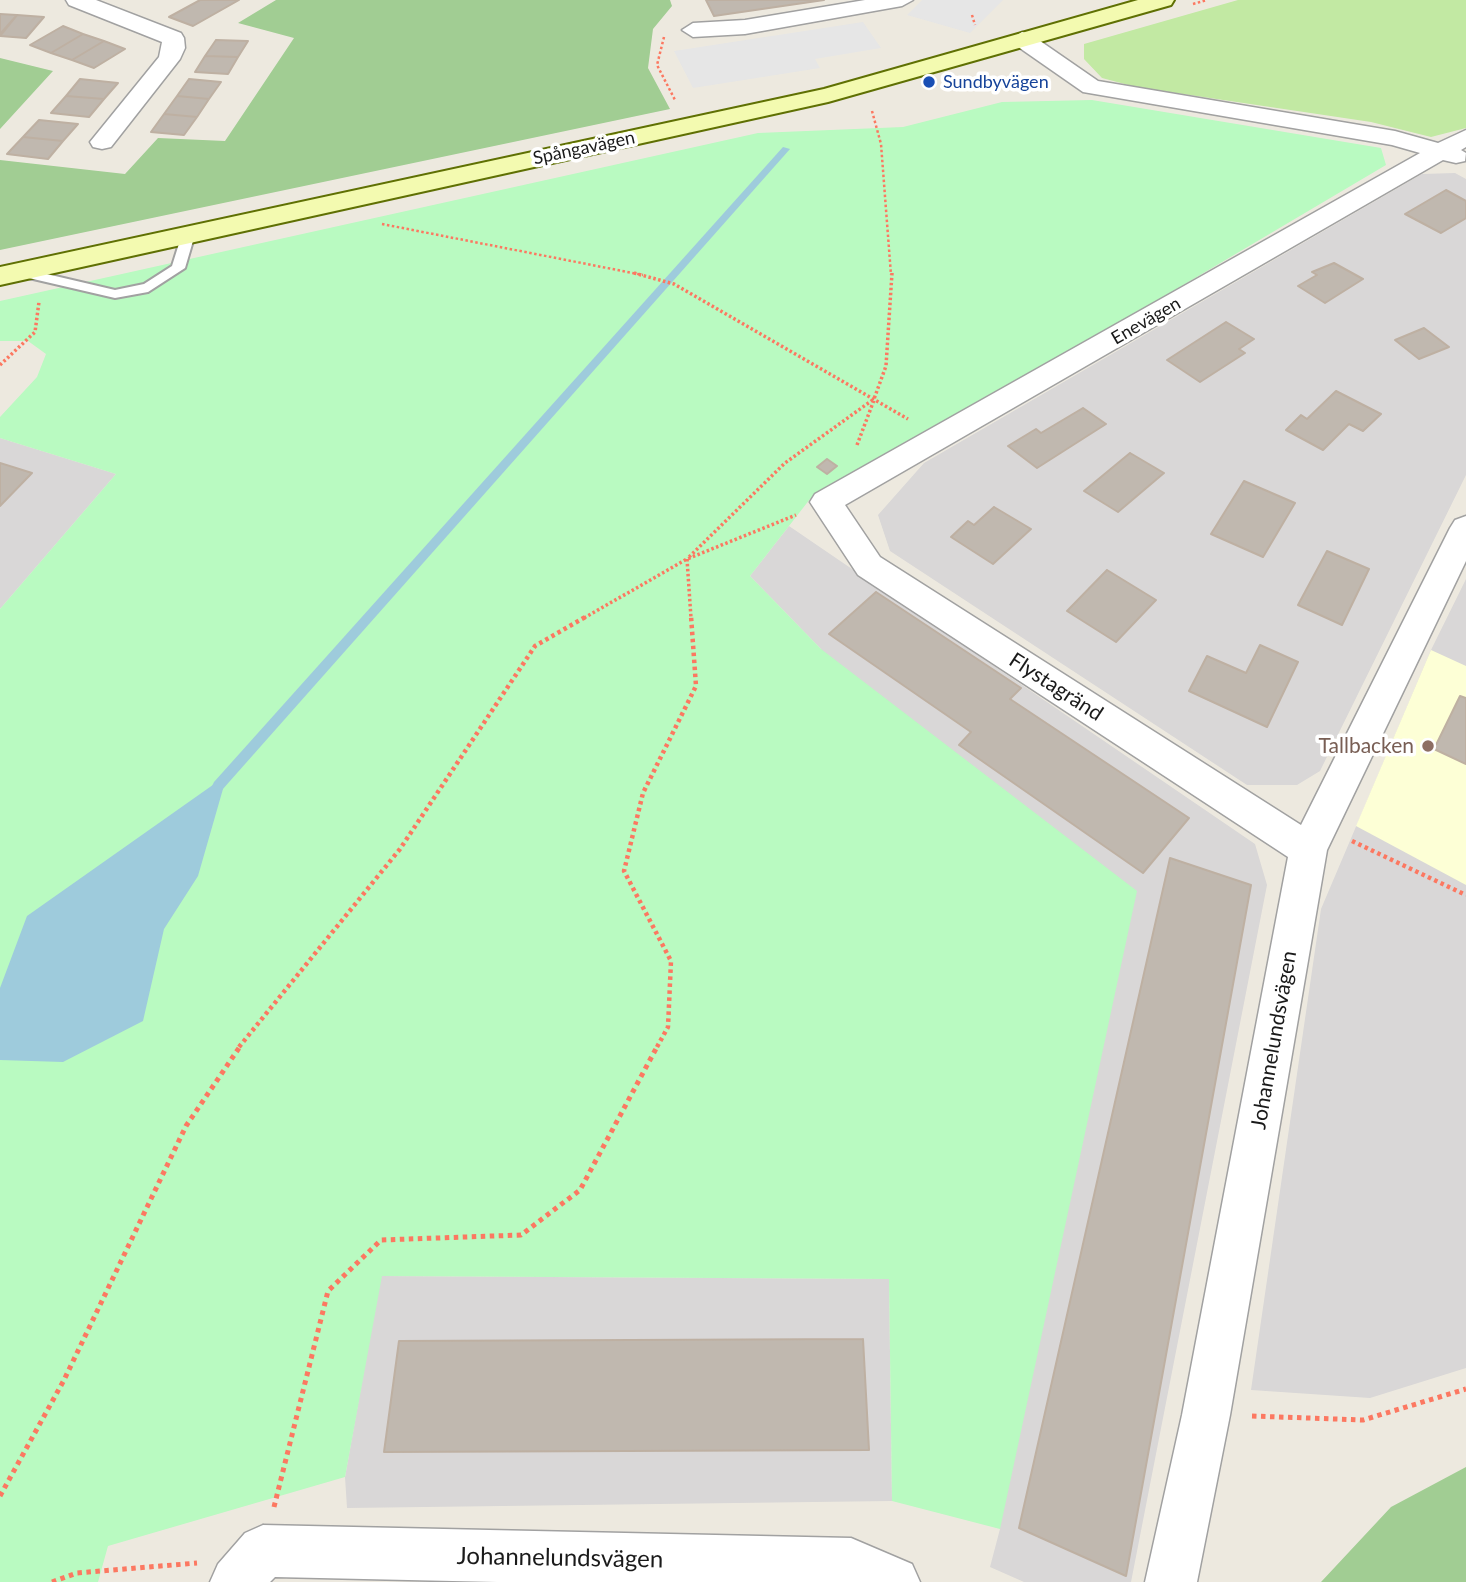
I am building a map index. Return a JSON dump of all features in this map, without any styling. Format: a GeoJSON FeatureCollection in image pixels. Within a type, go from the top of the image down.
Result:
{"type":"FeatureCollection","features":[{"type":"Feature","properties":{"kind":"street"},"geometry":{"type":"LineString","coordinates":[[78,0],[173,38],[174,48],[169,59],[102,142]]}},
{"type":"Feature","properties":{"kind":"street"},"geometry":{"type":"LineString","coordinates":[[693,30],[745,27],[902,0]]}},
{"type":"Feature","properties":{"kind":"street","name":"Spångavägen"},"geometry":{"type":"LineString","coordinates":[[10,274],[828,95],[1163,0]]}},
{"type":"Feature","properties":{"kind":"street"},"geometry":{"type":"LineString","coordinates":[[1022,39],[1091,87],[1459,149]]}},
{"type":"Feature","properties":{"kind":"street","name":"Enevägen"},"geometry":{"type":"LineString","coordinates":[[825,502],[1459,149]]}},
{"type":"Feature","properties":{"kind":"street","name":"Flystagränd"},"geometry":{"type":"LineString","coordinates":[[825,502],[869,566],[1314,838]]}},
{"type":"Feature","properties":{"kind":"street","name":"Johannelundsvägen"},"geometry":{"type":"LineString","coordinates":[[1171,1582],[1206,1415],[1314,838],[1415,637],[1466,528]]}},
{"type":"Feature","properties":{"kind":"street","name":"Johannelundsvägen"},"geometry":{"type":"LineString","coordinates":[[249,1567],[851,1564],[894,1582]]}},
{"type":"Feature","properties":{"kind":"lane"},"geometry":{"type":"LineString","coordinates":[[10,274],[115,294],[148,288],[178,268],[188,234]]}},
{"type":"Feature","properties":{"kind":"path"},"geometry":{"type":"LineString","coordinates":[[666,28],[657,65],[676,101]]}},
{"type":"Feature","properties":{"kind":"path"},"geometry":{"type":"LineString","coordinates":[[52,1582],[77,1573],[174,1567],[249,1567],[328,1291],[381,1240],[521,1235],[580,1190],[667,1027],[671,961],[624,871],[643,793],[696,686],[687,559],[785,463],[874,400],[886,366],[892,266],[881,144],[869,103]]}},
{"type":"Feature","properties":{"kind":"path"},"geometry":{"type":"LineString","coordinates":[[374,223],[648,276],[674,284],[941,439]]}},
{"type":"Feature","properties":{"kind":"path"},"geometry":{"type":"LineString","coordinates":[[0,365],[35,332],[40,297]]}},
{"type":"Feature","properties":{"kind":"path"},"geometry":{"type":"LineString","coordinates":[[0,1496],[64,1380],[186,1126],[246,1037],[400,849],[535,646],[687,559],[825,502]]}},
{"type":"Feature","properties":{"kind":"path"},"geometry":{"type":"LineString","coordinates":[[1314,838],[1466,895]]}},
{"type":"Feature","properties":{"kind":"path"},"geometry":{"type":"LineString","coordinates":[[1206,1415],[1363,1420],[1466,1389]]}},
{"type":"Feature","properties":{"kind":"shaded area"},"geometry":{"type":"Polygon","coordinates":[[[922,0],[1003,0],[970,33],[907,15],[922,0]]]}},
{"type":"Feature","properties":{"kind":"shaded area"},"geometry":{"type":"Polygon","coordinates":[[[863,22],[881,48],[815,59],[820,68],[693,88],[674,51],[863,22]]]}},
{"type":"Feature","properties":{"kind":"shaded area"},"geometry":{"type":"Polygon","coordinates":[[[1455,173],[1466,179],[1466,475],[1320,771],[1297,785],[1247,785],[890,551],[878,515],[924,463],[1422,174],[1455,173]]]}},
{"type":"Feature","properties":{"kind":"shaded area"},"geometry":{"type":"Polygon","coordinates":[[[0,438],[116,474],[0,609],[0,438]]]}},
{"type":"Feature","properties":{"kind":"shaded area"},"geometry":{"type":"Polygon","coordinates":[[[789,526],[1255,844],[1267,885],[1131,1582],[1024,1582],[990,1567],[1000,1529],[821,649],[750,576],[789,526]]]}},
{"type":"Feature","properties":{"kind":"shaded area"},"geometry":{"type":"Polygon","coordinates":[[[1466,579],[1466,1368],[1370,1398],[1251,1390],[1321,909],[1431,650],[1466,579]]]}},
{"type":"Feature","properties":{"kind":"shaded area","name":"Tallbacken"},"geometry":{"type":"Polygon","coordinates":[[[1431,650],[1466,666],[1466,885],[1356,826],[1431,650]]]}},
{"type":"Feature","properties":{"kind":"shaded area"},"geometry":{"type":"Polygon","coordinates":[[[381,1276],[889,1279],[892,1501],[347,1508],[345,1477],[381,1276]]]}},
{"type":"Feature","properties":{"kind":"green space"},"geometry":{"type":"Polygon","coordinates":[[[276,0],[670,0],[672,6],[653,29],[648,68],[670,109],[0,250],[0,160],[125,174],[158,138],[225,141],[294,38],[238,23],[276,0]]]}},
{"type":"Feature","properties":{"kind":"green space"},"geometry":{"type":"Polygon","coordinates":[[[1238,0],[1466,0],[1466,128],[1431,137],[1371,122],[1136,87],[1102,78],[1084,59],[1084,44],[1238,0]]]}},
{"type":"Feature","properties":{"kind":"green space"},"geometry":{"type":"Polygon","coordinates":[[[0,58],[53,71],[0,129],[0,58]]]}},
{"type":"Feature","properties":{"kind":"green space"},"geometry":{"type":"Polygon","coordinates":[[[1092,100],[1381,148],[1386,165],[950,423],[810,499],[750,576],[821,649],[1137,891],[1000,1529],[892,1501],[889,1279],[382,1276],[345,1477],[108,1546],[98,1582],[0,1582],[0,609],[116,474],[0,438],[0,417],[37,377],[46,354],[28,341],[0,341],[0,301],[758,133],[903,127],[1002,102],[1092,100]]]}},
{"type":"Feature","properties":{"kind":"green space"},"geometry":{"type":"Polygon","coordinates":[[[1466,1467],[1466,1582],[1321,1582],[1391,1507],[1466,1467]]]}},
{"type":"Feature","properties":{"kind":"water"},"geometry":{"type":"Polygon","coordinates":[[[227,775],[198,876],[164,929],[143,1021],[63,1062],[0,1060],[0,988],[27,916],[227,775]]]}},
{"type":"Feature","properties":{"kind":"building"},"geometry":{"type":"Polygon","coordinates":[[[200,0],[239,0],[193,26],[169,17],[200,0]]]}},
{"type":"Feature","properties":{"kind":"building"},"geometry":{"type":"Polygon","coordinates":[[[706,0],[824,0],[714,16],[706,0]]]}},
{"type":"Feature","properties":{"kind":"building"},"geometry":{"type":"Polygon","coordinates":[[[0,14],[17,15],[0,34],[0,14]]]}},
{"type":"Feature","properties":{"kind":"building"},"geometry":{"type":"Polygon","coordinates":[[[17,15],[44,17],[26,38],[0,36],[17,15]]]}},
{"type":"Feature","properties":{"kind":"building"},"geometry":{"type":"Polygon","coordinates":[[[63,26],[83,34],[51,53],[30,45],[63,26]]]}},
{"type":"Feature","properties":{"kind":"building"},"geometry":{"type":"Polygon","coordinates":[[[83,34],[104,41],[72,60],[51,53],[83,34]]]}},
{"type":"Feature","properties":{"kind":"building"},"geometry":{"type":"Polygon","coordinates":[[[216,40],[248,41],[238,57],[205,56],[216,40]]]}},
{"type":"Feature","properties":{"kind":"building"},"geometry":{"type":"Polygon","coordinates":[[[104,41],[125,49],[94,68],[72,60],[104,41]]]}},
{"type":"Feature","properties":{"kind":"building"},"geometry":{"type":"Polygon","coordinates":[[[205,56],[238,57],[228,74],[195,72],[205,56]]]}},
{"type":"Feature","properties":{"kind":"building"},"geometry":{"type":"Polygon","coordinates":[[[80,79],[118,83],[104,99],[66,96],[80,79]]]}},
{"type":"Feature","properties":{"kind":"building"},"geometry":{"type":"Polygon","coordinates":[[[189,79],[221,82],[209,99],[177,96],[189,79]]]}},
{"type":"Feature","properties":{"kind":"building"},"geometry":{"type":"Polygon","coordinates":[[[66,96],[104,99],[89,117],[51,113],[66,96]]]}},
{"type":"Feature","properties":{"kind":"building"},"geometry":{"type":"Polygon","coordinates":[[[177,96],[209,99],[197,117],[164,114],[177,96]]]}},
{"type":"Feature","properties":{"kind":"building"},"geometry":{"type":"Polygon","coordinates":[[[164,114],[197,117],[184,135],[151,132],[164,114]]]}},
{"type":"Feature","properties":{"kind":"building"},"geometry":{"type":"Polygon","coordinates":[[[39,120],[78,124],[63,141],[23,137],[39,120]]]}},
{"type":"Feature","properties":{"kind":"building"},"geometry":{"type":"Polygon","coordinates":[[[23,137],[63,141],[48,159],[7,154],[23,137]]]}},
{"type":"Feature","properties":{"kind":"building"},"geometry":{"type":"Polygon","coordinates":[[[1446,190],[1466,201],[1466,218],[1441,233],[1405,214],[1446,190]]]}},
{"type":"Feature","properties":{"kind":"building"},"geometry":{"type":"Polygon","coordinates":[[[1334,263],[1363,279],[1325,303],[1298,286],[1317,275],[1312,272],[1334,263]]]}},
{"type":"Feature","properties":{"kind":"building"},"geometry":{"type":"Polygon","coordinates":[[[1226,322],[1254,339],[1239,349],[1245,353],[1200,382],[1167,360],[1226,322]]]}},
{"type":"Feature","properties":{"kind":"building"},"geometry":{"type":"Polygon","coordinates":[[[1424,328],[1449,347],[1419,359],[1395,340],[1424,328]]]}},
{"type":"Feature","properties":{"kind":"building"},"geometry":{"type":"Polygon","coordinates":[[[1336,391],[1381,414],[1363,431],[1349,424],[1323,450],[1286,430],[1301,415],[1307,419],[1336,391]]]}},
{"type":"Feature","properties":{"kind":"building"},"geometry":{"type":"Polygon","coordinates":[[[1083,408],[1106,424],[1037,468],[1008,446],[1036,429],[1041,433],[1083,408]]]}},
{"type":"Feature","properties":{"kind":"building"},"geometry":{"type":"Polygon","coordinates":[[[1130,453],[1164,473],[1118,512],[1084,491],[1130,453]]]}},
{"type":"Feature","properties":{"kind":"building"},"geometry":{"type":"Polygon","coordinates":[[[827,459],[837,466],[827,474],[817,467],[827,459]]]}},
{"type":"Feature","properties":{"kind":"building"},"geometry":{"type":"Polygon","coordinates":[[[0,463],[32,473],[0,506],[0,463]]]}},
{"type":"Feature","properties":{"kind":"building"},"geometry":{"type":"Polygon","coordinates":[[[1244,481],[1295,503],[1263,557],[1211,534],[1244,481]]]}},
{"type":"Feature","properties":{"kind":"building"},"geometry":{"type":"Polygon","coordinates":[[[994,507],[1031,529],[993,564],[951,537],[968,521],[974,525],[994,507]]]}},
{"type":"Feature","properties":{"kind":"building"},"geometry":{"type":"Polygon","coordinates":[[[1327,551],[1369,569],[1342,625],[1298,605],[1327,551]]]}},
{"type":"Feature","properties":{"kind":"building"},"geometry":{"type":"Polygon","coordinates":[[[1107,570],[1156,600],[1116,642],[1067,611],[1107,570]]]}},
{"type":"Feature","properties":{"kind":"building"},"geometry":{"type":"Polygon","coordinates":[[[876,592],[1021,688],[1010,699],[1189,818],[1143,873],[959,745],[971,732],[829,634],[876,592]]]}},
{"type":"Feature","properties":{"kind":"building"},"geometry":{"type":"Polygon","coordinates":[[[1260,645],[1298,662],[1267,727],[1189,691],[1207,656],[1246,673],[1260,645]]]}},
{"type":"Feature","properties":{"kind":"building"},"geometry":{"type":"Polygon","coordinates":[[[1460,696],[1466,698],[1466,764],[1434,749],[1460,696]]]}},
{"type":"Feature","properties":{"kind":"building"},"geometry":{"type":"Polygon","coordinates":[[[1170,858],[1251,885],[1126,1576],[1019,1528],[1170,858]]]}},
{"type":"Feature","properties":{"kind":"building"},"geometry":{"type":"Polygon","coordinates":[[[863,1339],[869,1450],[384,1452],[399,1341],[863,1339]]]}},
{"type":"Feature","properties":{"kind":"waterway"},"geometry":{"type":"LineString","coordinates":[[218,786],[786,149]]}},
{"type":"Feature","properties":{"kind":"place","name":"Sundbyvägen"},"geometry":{"type":"Point","coordinates":[929,82]}},
{"type":"Feature","properties":{"kind":"place","name":"Tallbacken"},"geometry":{"type":"Point","coordinates":[1428,746]}}]}
